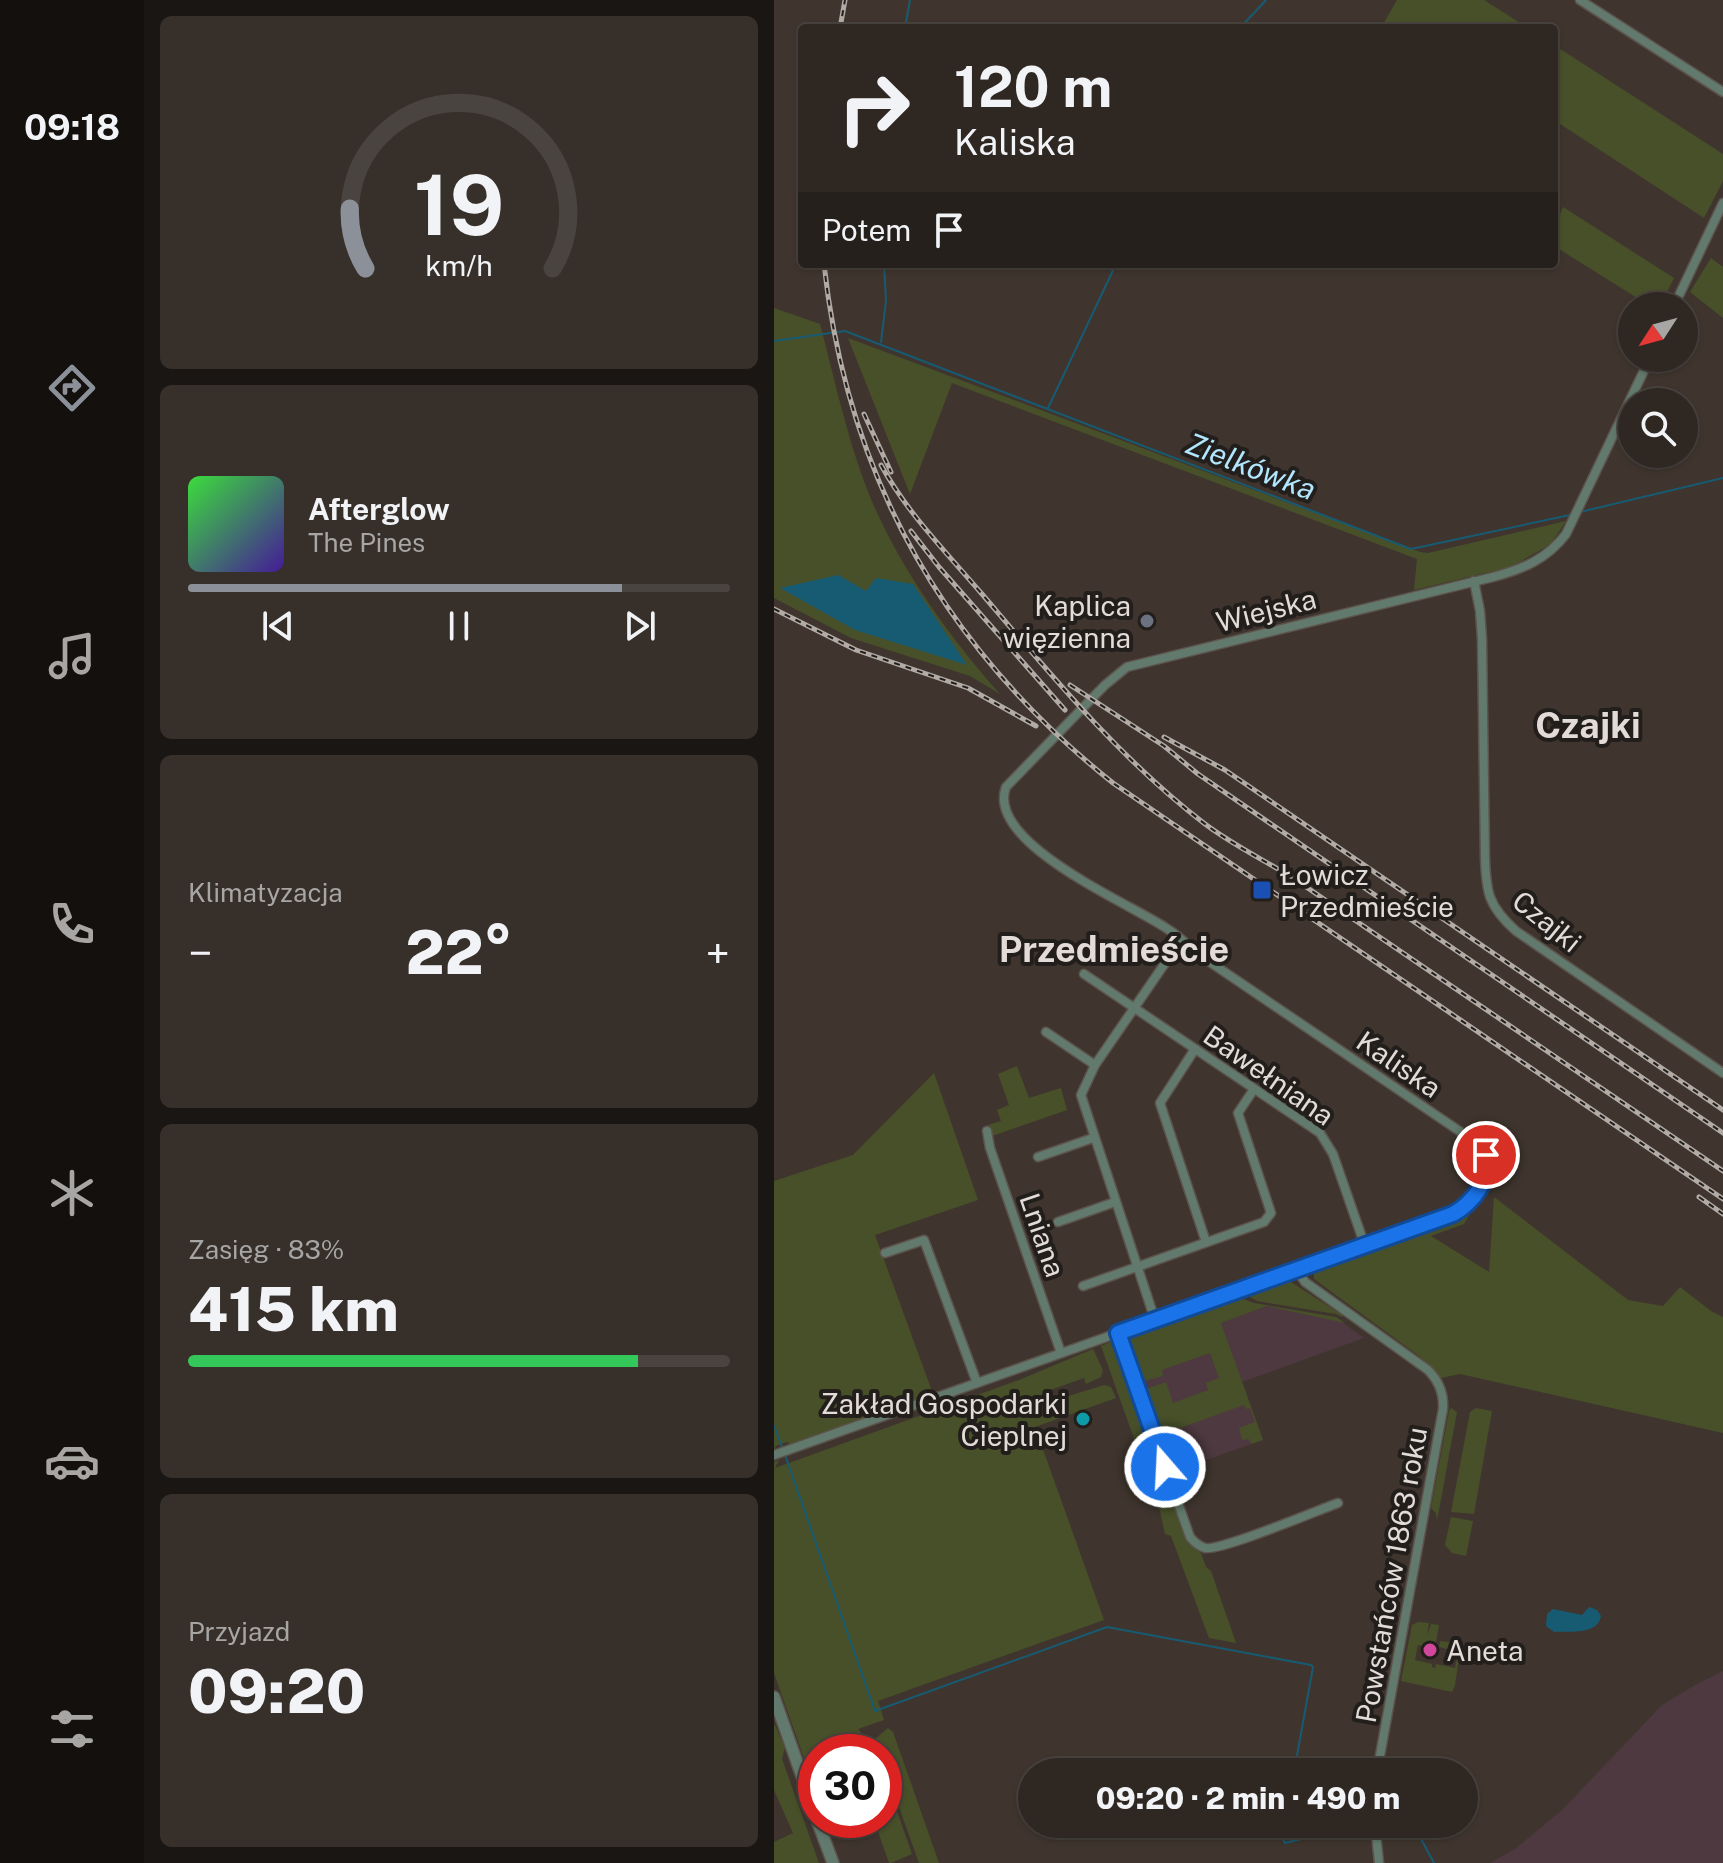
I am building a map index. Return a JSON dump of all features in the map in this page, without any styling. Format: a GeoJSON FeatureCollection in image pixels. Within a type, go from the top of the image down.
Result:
{"type":"FeatureCollection","features":[{"type":"Feature","properties":{"kind":"street"},"geometry":{"type":"LineString","coordinates":[[1580,0],[1723,92]]}},
{"type":"Feature","properties":{"kind":"street"},"geometry":{"type":"LineString","coordinates":[[1681,292],[1723,203]]}},
{"type":"Feature","properties":{"kind":"street","name":"Wiejska"},"geometry":{"type":"LineString","coordinates":[[1003,797],[1006,787],[1102,688],[1127,667],[1474,581],[1519,569],[1546,556],[1558,545],[1573,521],[1643,372]]}},
{"type":"Feature","properties":{"kind":"street","name":"Czajki"},"geometry":{"type":"LineString","coordinates":[[1474,581],[1482,639],[1485,857],[1490,902],[1501,918],[1516,931],[1723,1073]]}},
{"type":"Feature","properties":{"kind":"street","name":"Kaliska"},"geometry":{"type":"LineString","coordinates":[[775,1454],[1451,1215],[1477,1191],[1487,1171],[1488,1159],[1484,1150],[1167,928],[1049,860],[1016,826],[1005,809],[1003,797]]}},
{"type":"Feature","properties":{"kind":"street"},"geometry":{"type":"LineString","coordinates":[[1155,1320],[1081,1095],[1095,1065],[1181,940]]}},
{"type":"Feature","properties":{"kind":"street","name":"Bawełniana"},"geometry":{"type":"LineString","coordinates":[[1084,974],[1320,1133],[1327,1141],[1365,1246]]}},
{"type":"Feature","properties":{"kind":"street"},"geometry":{"type":"LineString","coordinates":[[1046,1032],[1095,1065]]}},
{"type":"Feature","properties":{"kind":"street"},"geometry":{"type":"LineString","coordinates":[[1195,1049],[1160,1103],[1206,1242]]}},
{"type":"Feature","properties":{"kind":"street"},"geometry":{"type":"LineString","coordinates":[[1083,1286],[1270,1218],[1271,1213],[1238,1113],[1254,1089]]}},
{"type":"Feature","properties":{"kind":"street","name":"Lniana"},"geometry":{"type":"LineString","coordinates":[[987,1131],[990,1148],[1061,1353]]}},
{"type":"Feature","properties":{"kind":"street"},"geometry":{"type":"LineString","coordinates":[[1038,1157],[1093,1138]]}},
{"type":"Feature","properties":{"kind":"street"},"geometry":{"type":"LineString","coordinates":[[1058,1222],[1115,1202]]}},
{"type":"Feature","properties":{"kind":"street"},"geometry":{"type":"LineString","coordinates":[[885,1253],[924,1240],[977,1383]]}},
{"type":"Feature","properties":{"kind":"street","name":"Powstańców 1863 roku"},"geometry":{"type":"LineString","coordinates":[[1297,1270],[1305,1282],[1428,1370],[1440,1385],[1443,1409],[1380,1758]]}},
{"type":"Feature","properties":{"kind":"street"},"geometry":{"type":"LineString","coordinates":[[1118,1333],[1181,1513],[1195,1543],[1210,1548],[1229,1543],[1338,1503]]}},
{"type":"Feature","properties":{"kind":"street"},"geometry":{"type":"LineString","coordinates":[[774,1697],[798,1765]]}},
{"type":"Feature","properties":{"kind":"street"},"geometry":{"type":"LineString","coordinates":[[824,1838],[833,1863]]}},
{"type":"Feature","properties":{"kind":"street"},"geometry":{"type":"LineString","coordinates":[[1376,1838],[1379,1863]]}},
{"type":"Feature","properties":{"kind":"shaded area"},"geometry":{"type":"Polygon","coordinates":[[[1267,1306],[1339,1320],[1364,1338],[1242,1382],[1263,1440],[1175,1471],[1134,1354],[1267,1306]]]}},
{"type":"Feature","properties":{"kind":"shaded area"},"geometry":{"type":"Polygon","coordinates":[[[1723,1671],[1723,1863],[1490,1863],[1515,1849],[1561,1811],[1662,1705],[1723,1671]]]}},
{"type":"Feature","properties":{"kind":"green space"},"geometry":{"type":"Polygon","coordinates":[[[1397,0],[1484,0],[1522,24],[1383,24],[1397,0]]]}},
{"type":"Feature","properties":{"kind":"green space"},"geometry":{"type":"Polygon","coordinates":[[[1558,48],[1723,154],[1723,181],[1704,218],[1558,123],[1558,48]]]}},
{"type":"Feature","properties":{"kind":"green space"},"geometry":{"type":"Polygon","coordinates":[[[1563,207],[1674,278],[1667,292],[1628,292],[1558,248],[1558,219],[1563,207]]]}},
{"type":"Feature","properties":{"kind":"green space"},"geometry":{"type":"Polygon","coordinates":[[[1711,258],[1723,267],[1723,318],[1698,298],[1698,292],[1690,292],[1711,258]]]}},
{"type":"Feature","properties":{"kind":"green space"},"geometry":{"type":"Polygon","coordinates":[[[774,308],[820,324],[857,462],[886,531],[930,605],[1000,694],[970,676],[851,638],[774,598],[774,308]]]}},
{"type":"Feature","properties":{"kind":"green space"},"geometry":{"type":"Polygon","coordinates":[[[848,338],[1420,552],[1428,553],[1566,521],[1551,544],[1511,567],[1414,590],[1417,559],[952,383],[910,494],[848,338]]]}},
{"type":"Feature","properties":{"kind":"green space"},"geometry":{"type":"Polygon","coordinates":[[[1017,1066],[1029,1098],[1061,1088],[1067,1110],[992,1136],[988,1125],[1001,1121],[997,1110],[1009,1105],[998,1074],[1017,1066]]]}},
{"type":"Feature","properties":{"kind":"green space"},"geometry":{"type":"Polygon","coordinates":[[[934,1073],[978,1200],[875,1235],[933,1394],[790,1444],[787,1442],[774,1450],[774,1181],[853,1155],[934,1073]]]}},
{"type":"Feature","properties":{"kind":"green space"},"geometry":{"type":"Polygon","coordinates":[[[1494,1197],[1628,1300],[1663,1306],[1680,1287],[1723,1317],[1723,1433],[1460,1374],[1441,1378],[1419,1356],[1314,1279],[1314,1272],[1319,1269],[1451,1222],[1469,1211],[1464,1224],[1431,1236],[1489,1272],[1494,1197]]]}},
{"type":"Feature","properties":{"kind":"green space"},"geometry":{"type":"Polygon","coordinates":[[[1288,1280],[1342,1317],[1257,1301],[1245,1294],[1276,1281],[1288,1280]]]}},
{"type":"Feature","properties":{"kind":"green space"},"geometry":{"type":"Polygon","coordinates":[[[1238,1297],[1254,1303],[1336,1317],[1345,1323],[1267,1306],[1221,1323],[1263,1440],[1251,1444],[1249,1439],[1242,1440],[1239,1428],[1255,1422],[1250,1408],[1246,1409],[1244,1405],[1169,1432],[1170,1437],[1164,1438],[1155,1415],[1150,1415],[1146,1389],[1166,1382],[1173,1403],[1208,1390],[1206,1383],[1219,1378],[1210,1353],[1162,1370],[1163,1376],[1141,1382],[1125,1338],[1238,1297]]]}},
{"type":"Feature","properties":{"kind":"green space"},"geometry":{"type":"Polygon","coordinates":[[[1113,1341],[1117,1343],[1189,1544],[1201,1553],[1206,1567],[1211,1571],[1236,1643],[1209,1638],[1171,1536],[1165,1534],[1160,1511],[1101,1346],[1113,1341]]]}},
{"type":"Feature","properties":{"kind":"green space"},"geometry":{"type":"Polygon","coordinates":[[[1093,1349],[1103,1370],[1101,1377],[1086,1384],[1084,1378],[1042,1393],[1046,1403],[1104,1385],[1111,1387],[1116,1398],[1035,1427],[1104,1620],[878,1701],[884,1720],[858,1729],[862,1734],[798,1734],[798,1741],[774,1673],[774,1462],[779,1460],[775,1468],[1019,1380],[1093,1349]]]}},
{"type":"Feature","properties":{"kind":"green space"},"geometry":{"type":"Polygon","coordinates":[[[1451,1408],[1457,1412],[1437,1521],[1436,1513],[1431,1508],[1451,1408]]]}},
{"type":"Feature","properties":{"kind":"green space"},"geometry":{"type":"Polygon","coordinates":[[[1476,1408],[1492,1411],[1474,1514],[1451,1512],[1470,1412],[1476,1408]]]}},
{"type":"Feature","properties":{"kind":"green space"},"geometry":{"type":"Polygon","coordinates":[[[1451,1517],[1473,1521],[1466,1556],[1452,1553],[1445,1545],[1451,1517]]]}},
{"type":"Feature","properties":{"kind":"green space"},"geometry":{"type":"Polygon","coordinates":[[[1429,1623],[1427,1635],[1431,1624],[1439,1625],[1435,1648],[1418,1645],[1415,1660],[1432,1664],[1435,1668],[1436,1664],[1455,1668],[1458,1652],[1439,1647],[1440,1641],[1461,1644],[1452,1692],[1401,1681],[1412,1625],[1429,1623]]]}},
{"type":"Feature","properties":{"kind":"green space"},"geometry":{"type":"Polygon","coordinates":[[[774,1723],[785,1747],[782,1759],[798,1804],[798,1838],[810,1838],[819,1863],[774,1863],[774,1842],[793,1833],[774,1790],[774,1723]]]}},
{"type":"Feature","properties":{"kind":"green space"},"geometry":{"type":"Polygon","coordinates":[[[888,1728],[894,1734],[881,1734],[888,1728]]]}},
{"type":"Feature","properties":{"kind":"green space"},"geometry":{"type":"Polygon","coordinates":[[[902,1758],[939,1863],[919,1863],[902,1815],[902,1758]]]}},
{"type":"Feature","properties":{"kind":"green space"},"geometry":{"type":"Polygon","coordinates":[[[902,1825],[912,1854],[889,1863],[880,1838],[902,1838],[902,1825]]]}},
{"type":"Feature","properties":{"kind":"water"},"geometry":{"type":"Polygon","coordinates":[[[838,575],[866,591],[876,578],[913,584],[967,665],[855,630],[780,588],[838,575]]]}},
{"type":"Feature","properties":{"kind":"water"},"geometry":{"type":"Polygon","coordinates":[[[1589,1607],[1601,1616],[1599,1622],[1589,1629],[1554,1632],[1546,1626],[1547,1614],[1553,1609],[1582,1615],[1589,1607]]]}},
{"type":"Feature","properties":{"kind":"waterway"},"geometry":{"type":"LineString","coordinates":[[906,24],[910,0]]}},
{"type":"Feature","properties":{"kind":"waterway"},"geometry":{"type":"LineString","coordinates":[[1244,24],[1266,0]]}},
{"type":"Feature","properties":{"kind":"waterway"},"geometry":{"type":"LineString","coordinates":[[881,342],[886,301],[884,268]]}},
{"type":"Feature","properties":{"kind":"waterway"},"geometry":{"type":"LineString","coordinates":[[1048,408],[1114,268]]}},
{"type":"Feature","properties":{"kind":"waterway","name":"Zielkówka"},"geometry":{"type":"LineString","coordinates":[[774,341],[845,331],[1411,549],[1570,515]]}},
{"type":"Feature","properties":{"kind":"waterway","name":"Zielkówka"},"geometry":{"type":"LineString","coordinates":[[1580,512],[1723,478]]}},
{"type":"Feature","properties":{"kind":"waterway"},"geometry":{"type":"LineString","coordinates":[[774,1426],[783,1449]]}},
{"type":"Feature","properties":{"kind":"waterway"},"geometry":{"type":"LineString","coordinates":[[785,1455],[875,1711],[1107,1627],[1311,1665],[1297,1758]]}},
{"type":"Feature","properties":{"kind":"waterway"},"geometry":{"type":"LineString","coordinates":[[1282,1838],[1285,1843],[1305,1838]]}},
{"type":"Feature","properties":{"kind":"waterway"},"geometry":{"type":"LineString","coordinates":[[1421,1838],[1434,1863]]}},
{"type":"Feature","properties":{"kind":"railway"},"geometry":{"type":"LineString","coordinates":[[841,24],[845,0]]}},
{"type":"Feature","properties":{"kind":"railway"},"geometry":{"type":"LineString","coordinates":[[825,268],[836,342],[855,416],[882,487],[914,554],[954,616],[1001,676],[1054,731],[1113,783],[1723,1199]]}},
{"type":"Feature","properties":{"kind":"railway"},"geometry":{"type":"LineString","coordinates":[[864,414],[891,472]]}},
{"type":"Feature","properties":{"kind":"railway"},"geometry":{"type":"LineString","coordinates":[[881,465],[928,532],[1060,685],[1115,744],[1174,799],[1216,832],[1293,878],[1723,1171]]}},
{"type":"Feature","properties":{"kind":"railway"},"geometry":{"type":"LineString","coordinates":[[911,531],[1065,710]]}},
{"type":"Feature","properties":{"kind":"railway"},"geometry":{"type":"LineString","coordinates":[[774,609],[856,650],[968,688],[1036,726]]}},
{"type":"Feature","properties":{"kind":"railway"},"geometry":{"type":"LineString","coordinates":[[1070,685],[1164,746],[1198,774],[1723,1133]]}},
{"type":"Feature","properties":{"kind":"railway"},"geometry":{"type":"LineString","coordinates":[[1164,737],[1225,770],[1723,1110]]}},
{"type":"Feature","properties":{"kind":"railway"},"geometry":{"type":"LineString","coordinates":[[1699,1197],[1723,1214]]}},
{"type":"Feature","properties":{"kind":"place","name":"Kaplica więzienna"},"geometry":{"type":"Point","coordinates":[1147,621]}},
{"type":"Feature","properties":{"kind":"place","name":"Łowicz Przedmieście"},"geometry":{"type":"Point","coordinates":[1262,890]}},
{"type":"Feature","properties":{"kind":"place","name":"Zakład Gospodarki Cieplnej"},"geometry":{"type":"Point","coordinates":[1083,1419]}},
{"type":"Feature","properties":{"kind":"place","name":"Aneta"},"geometry":{"type":"Point","coordinates":[1430,1650]}},
{"type":"Feature","properties":{"kind":"district","name":"Czajki"},"geometry":{"type":"Point","coordinates":[1588,725]}},
{"type":"Feature","properties":{"kind":"district","name":"Przedmieście"},"geometry":{"type":"Point","coordinates":[1114,949]}},
{"type":"Feature","properties":{"kind":"route"},"geometry":{"type":"LineString","coordinates":[[1165,1467],[1118,1333],[1453,1214],[1480,1188],[1487,1171],[1486,1155]]}}]}
